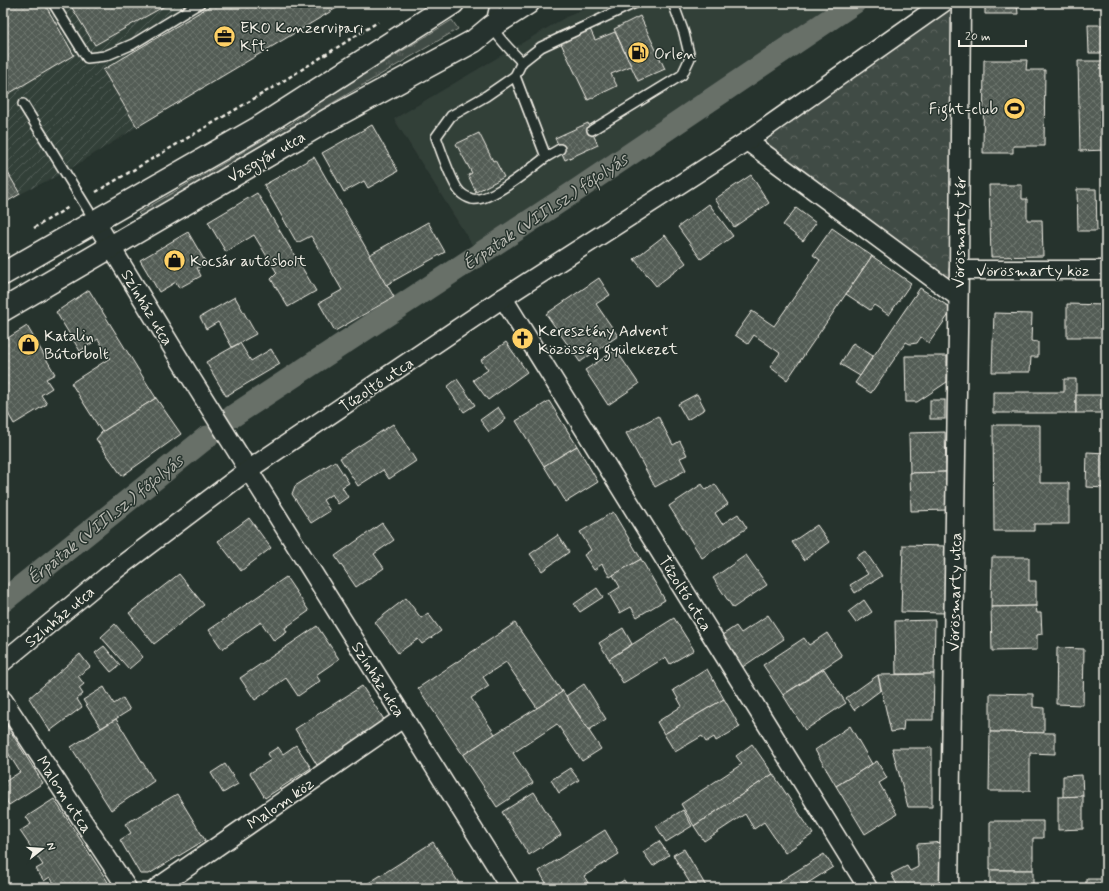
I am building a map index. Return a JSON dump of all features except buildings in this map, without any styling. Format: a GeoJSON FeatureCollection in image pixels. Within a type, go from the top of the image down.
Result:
{"type":"FeatureCollection","features":[{"type":"Feature","properties":{"kind":"main road","name":"Vasgyár utca"},"geometry":{"type":"LineString","coordinates":[[3,274],[258,128],[453,3]]}},
{"type":"Feature","properties":{"kind":"main road","name":"Vasgyár utca"},"geometry":{"type":"LineString","coordinates":[[3,310],[328,120],[474,41],[492,26],[528,3]]}},
{"type":"Feature","properties":{"kind":"street"},"geometry":{"type":"LineString","coordinates":[[748,141],[944,3]]}},
{"type":"Feature","properties":{"kind":"street","name":"Vörösmarty tér"},"geometry":{"type":"LineString","coordinates":[[958,297],[960,270],[961,3]]}},
{"type":"Feature","properties":{"kind":"street","name":"Tűzoltó utca"},"geometry":{"type":"LineString","coordinates":[[248,470],[504,298],[748,141]]}},
{"type":"Feature","properties":{"kind":"street","name":"Vörösmarty tér"},"geometry":{"type":"LineString","coordinates":[[748,141],[958,297]]}},
{"type":"Feature","properties":{"kind":"street","name":"Színház utca"},"geometry":{"type":"LineString","coordinates":[[95,221],[112,246],[248,470],[510,888]]}},
{"type":"Feature","properties":{"kind":"street","name":"Vörösmarty köz"},"geometry":{"type":"LineString","coordinates":[[960,270],[1106,270]]}},
{"type":"Feature","properties":{"kind":"street","name":"Vörösmarty utca"},"geometry":{"type":"LineString","coordinates":[[950,888],[958,297]]}},
{"type":"Feature","properties":{"kind":"street","name":"Tűzoltó utca"},"geometry":{"type":"LineString","coordinates":[[504,298],[868,888]]}},
{"type":"Feature","properties":{"kind":"street","name":"Színház utca"},"geometry":{"type":"LineString","coordinates":[[3,662],[106,577],[248,470]]}},
{"type":"Feature","properties":{"kind":"street","name":"Malom utca"},"geometry":{"type":"LineString","coordinates":[[3,700],[127,888]]}},
{"type":"Feature","properties":{"kind":"street","name":"Malom köz"},"geometry":{"type":"LineString","coordinates":[[157,888],[403,718]]}},
{"type":"Feature","properties":{"kind":"lane"},"geometry":{"type":"LineString","coordinates":[[53,3],[87,58],[105,56],[133,44],[200,3]]}},
{"type":"Feature","properties":{"kind":"lane"},"geometry":{"type":"LineString","coordinates":[[496,3],[493,11],[492,26],[508,48],[522,62]]}},
{"type":"Feature","properties":{"kind":"lane"},"geometry":{"type":"LineString","coordinates":[[560,149],[546,157],[514,182],[487,196],[472,199],[460,193],[446,166],[436,137],[451,116],[486,96],[515,76],[522,62],[541,47],[635,3]]}},
{"type":"Feature","properties":{"kind":"lane"},"geometry":{"type":"LineString","coordinates":[[592,130],[682,75],[690,58],[684,33],[673,3]]}},
{"type":"Feature","properties":{"kind":"lane"},"geometry":{"type":"LineString","coordinates":[[515,76],[546,157]]}},
{"type":"Feature","properties":{"kind":"lane"},"geometry":{"type":"LineString","coordinates":[[23,104],[95,221]]}},
{"type":"Feature","properties":{"kind":"path"},"geometry":{"type":"LineString","coordinates":[[30,231],[272,88],[383,19]]}},
{"type":"Feature","properties":{"kind":"shaded area","name":"EKO Konzervipari Kft."},"geometry":{"type":"Polygon","coordinates":[[[3,3],[345,3],[137,127],[65,172],[20,194],[3,163],[3,3]]]}},
{"type":"Feature","properties":{"kind":"shaded area"},"geometry":{"type":"Polygon","coordinates":[[[599,3],[841,3],[476,251],[394,119],[566,17],[599,3]]]}},
{"type":"Feature","properties":{"kind":"green space"},"geometry":{"type":"Polygon","coordinates":[[[943,3],[961,3],[958,297],[747,141],[943,3]]]}},
{"type":"Feature","properties":{"kind":"green space"},"geometry":{"type":"Polygon","coordinates":[[[452,20],[458,29],[141,216],[138,213],[292,123],[312,107],[452,20]]]}},
{"type":"Feature","properties":{"kind":"waterway","name":"Érpatak (VIII.sz.) főfolyás"},"geometry":{"type":"LineString","coordinates":[[233,416],[577,190],[854,3]]}},
{"type":"Feature","properties":{"kind":"waterway","name":"Érpatak (VIII.sz.) főfolyás"},"geometry":{"type":"LineString","coordinates":[[3,601],[207,437]]}},
{"type":"Feature","properties":{"kind":"place","name":"EKO Konzervipari Kft."},"geometry":{"type":"Point","coordinates":[224,36]}},
{"type":"Feature","properties":{"kind":"place","name":"Orlen"},"geometry":{"type":"Point","coordinates":[639,53]}},
{"type":"Feature","properties":{"kind":"place","name":"Fight-club"},"geometry":{"type":"Point","coordinates":[1014,108]}},
{"type":"Feature","properties":{"kind":"place","name":"Kocsár autósbolt"},"geometry":{"type":"Point","coordinates":[174,260]}},
{"type":"Feature","properties":{"kind":"place","name":"Keresztény Advent Közösség gyülekezet"},"geometry":{"type":"Point","coordinates":[522,339]}},
{"type":"Feature","properties":{"kind":"place","name":"Katalin Bútorbolt"},"geometry":{"type":"Point","coordinates":[29,344]}}]}
